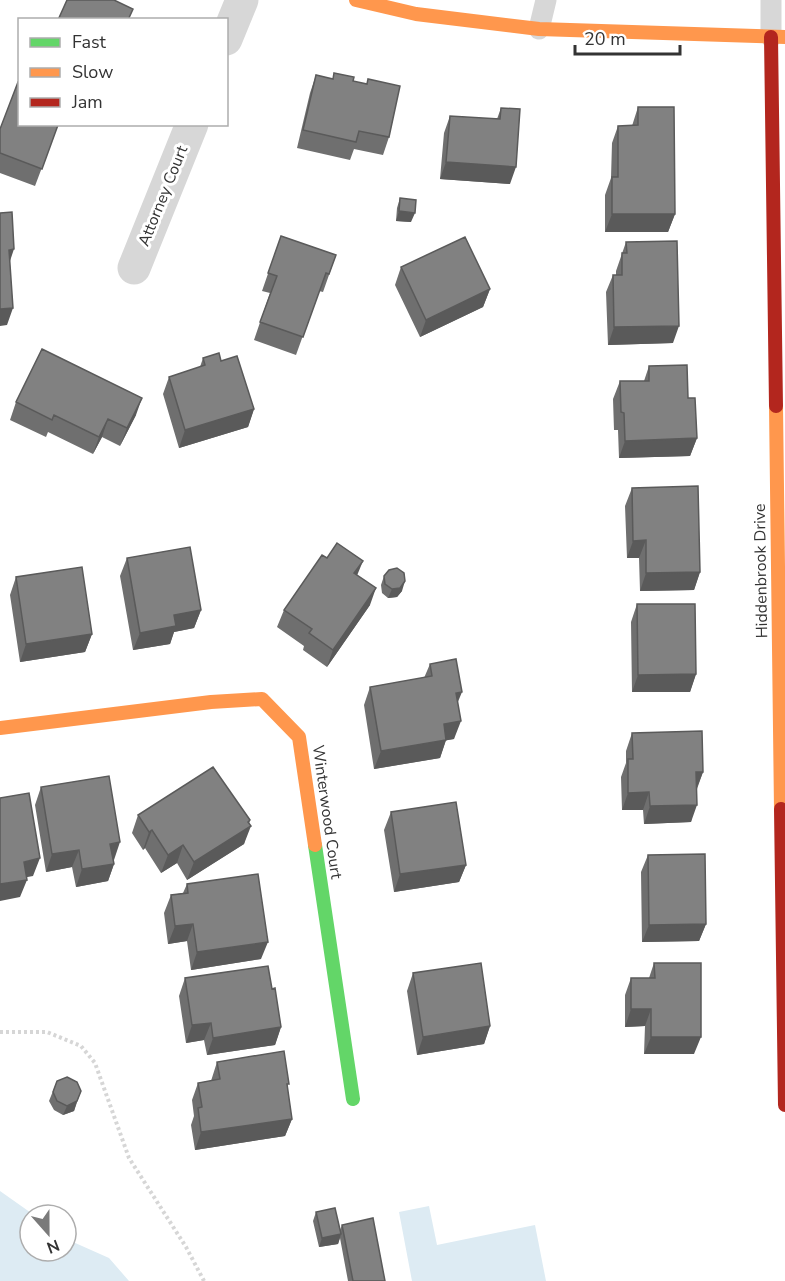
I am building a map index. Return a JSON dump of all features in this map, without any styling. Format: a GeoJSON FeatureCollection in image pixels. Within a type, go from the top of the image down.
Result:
{"type":"FeatureCollection","features":[{"type":"Feature","properties":{"kind":"street"},"geometry":{"type":"LineString","coordinates":[[228,34],[242,0]]}},
{"type":"Feature","properties":{"kind":"street"},"geometry":{"type":"LineString","coordinates":[[356,0],[416,14],[539,29],[778,37]]}},
{"type":"Feature","properties":{"kind":"street","name":"Hiddenbrook Drive"},"geometry":{"type":"LineString","coordinates":[[778,37],[785,1105]]}},
{"type":"Feature","properties":{"kind":"street","name":"Attorney Court"},"geometry":{"type":"LineString","coordinates":[[134,268],[191,126]]}},
{"type":"Feature","properties":{"kind":"street","name":"Winterwood Court"},"geometry":{"type":"LineString","coordinates":[[0,728],[211,702],[262,699],[299,737],[353,1099]]}},
{"type":"Feature","properties":{"kind":"lane"},"geometry":{"type":"LineString","coordinates":[[539,29],[546,0]]}},
{"type":"Feature","properties":{"kind":"lane"},"geometry":{"type":"LineString","coordinates":[[771,0],[778,37]]}},
{"type":"Feature","properties":{"kind":"path"},"geometry":{"type":"LineString","coordinates":[[0,1032],[47,1032],[81,1046],[95,1063],[129,1158],[186,1247],[204,1281]]}},
{"type":"Feature","properties":{"kind":"shaded area"},"geometry":{"type":"Polygon","coordinates":[[[0,1191],[18,1204],[18,1263],[78,1263],[78,1244],[109,1258],[129,1281],[0,1281],[0,1191]]]}},
{"type":"Feature","properties":{"kind":"shaded area"},"geometry":{"type":"Polygon","coordinates":[[[429,1206],[437,1245],[535,1225],[546,1281],[412,1281],[399,1212],[429,1206]]]}},
{"type":"Feature","properties":{"kind":"building"},"geometry":{"type":"Polygon","coordinates":[[[67,0],[114,0],[133,9],[129,18],[59,18],[67,0]]]}},
{"type":"Feature","properties":{"kind":"building"},"geometry":{"type":"Polygon","coordinates":[[[334,73],[354,77],[353,81],[367,84],[368,79],[400,86],[389,137],[359,131],[356,142],[303,130],[316,75],[333,79],[334,73]]]}},
{"type":"Feature","properties":{"kind":"building"},"geometry":{"type":"Polygon","coordinates":[[[18,82],[18,126],[58,126],[42,169],[0,153],[0,129],[18,82]]]}},
{"type":"Feature","properties":{"kind":"building"},"geometry":{"type":"Polygon","coordinates":[[[638,107],[674,107],[675,214],[612,214],[612,177],[618,177],[618,126],[638,125],[638,107]]]}},
{"type":"Feature","properties":{"kind":"building"},"geometry":{"type":"Polygon","coordinates":[[[501,108],[520,109],[516,167],[446,162],[450,116],[500,119],[501,108]]]}},
{"type":"Feature","properties":{"kind":"building"},"geometry":{"type":"Polygon","coordinates":[[[400,198],[416,200],[415,213],[399,211],[400,198]]]}},
{"type":"Feature","properties":{"kind":"building"},"geometry":{"type":"Polygon","coordinates":[[[12,212],[14,249],[9,250],[13,308],[0,309],[0,213],[12,212]]]}},
{"type":"Feature","properties":{"kind":"building"},"geometry":{"type":"Polygon","coordinates":[[[281,236],[336,255],[329,274],[326,273],[303,337],[260,322],[277,276],[268,273],[281,236]]]}},
{"type":"Feature","properties":{"kind":"building"},"geometry":{"type":"Polygon","coordinates":[[[465,237],[490,289],[426,320],[401,267],[465,237]]]}},
{"type":"Feature","properties":{"kind":"building"},"geometry":{"type":"Polygon","coordinates":[[[677,241],[679,326],[614,327],[613,275],[622,275],[622,253],[627,253],[626,242],[677,241]]]}},
{"type":"Feature","properties":{"kind":"building"},"geometry":{"type":"Polygon","coordinates":[[[42,349],[142,398],[127,428],[108,419],[99,437],[54,415],[52,420],[16,402],[42,349]]]}},
{"type":"Feature","properties":{"kind":"building"},"geometry":{"type":"Polygon","coordinates":[[[219,353],[221,361],[237,356],[254,409],[185,430],[169,377],[205,365],[203,358],[219,353]]]}},
{"type":"Feature","properties":{"kind":"building"},"geometry":{"type":"Polygon","coordinates":[[[687,365],[688,398],[695,398],[697,438],[625,441],[620,381],[649,381],[649,366],[687,365]]]}},
{"type":"Feature","properties":{"kind":"building"},"geometry":{"type":"Polygon","coordinates":[[[698,486],[700,572],[646,573],[646,540],[633,541],[632,488],[698,486]]]}},
{"type":"Feature","properties":{"kind":"building"},"geometry":{"type":"Polygon","coordinates":[[[337,543],[363,561],[354,573],[376,588],[333,650],[309,633],[312,629],[284,610],[322,555],[327,558],[337,543]]]}},
{"type":"Feature","properties":{"kind":"building"},"geometry":{"type":"Polygon","coordinates":[[[190,547],[201,610],[174,615],[176,626],[140,633],[127,558],[190,547]]]}},
{"type":"Feature","properties":{"kind":"building"},"geometry":{"type":"Polygon","coordinates":[[[82,567],[92,634],[26,644],[16,577],[82,567]]]}},
{"type":"Feature","properties":{"kind":"building"},"geometry":{"type":"Polygon","coordinates":[[[397,568],[404,573],[405,581],[400,588],[392,589],[385,584],[384,576],[389,570],[397,568]]]}},
{"type":"Feature","properties":{"kind":"building"},"geometry":{"type":"Polygon","coordinates":[[[637,604],[695,604],[696,674],[638,675],[637,604]]]}},
{"type":"Feature","properties":{"kind":"building"},"geometry":{"type":"Polygon","coordinates":[[[456,659],[462,692],[456,693],[461,721],[444,724],[446,740],[381,751],[370,687],[432,676],[430,664],[456,659]]]}},
{"type":"Feature","properties":{"kind":"building"},"geometry":{"type":"Polygon","coordinates":[[[702,731],[703,772],[696,772],[697,805],[650,806],[649,792],[628,793],[628,759],[633,759],[632,733],[702,731]]]}},
{"type":"Feature","properties":{"kind":"building"},"geometry":{"type":"Polygon","coordinates":[[[213,767],[250,820],[248,822],[251,826],[194,862],[183,845],[168,855],[152,830],[149,832],[138,815],[213,767]]]}},
{"type":"Feature","properties":{"kind":"building"},"geometry":{"type":"Polygon","coordinates":[[[109,776],[120,842],[110,844],[114,864],[82,869],[79,850],[52,854],[41,787],[109,776]]]}},
{"type":"Feature","properties":{"kind":"building"},"geometry":{"type":"Polygon","coordinates":[[[29,793],[40,858],[24,862],[27,880],[0,884],[0,798],[29,793]]]}},
{"type":"Feature","properties":{"kind":"building"},"geometry":{"type":"Polygon","coordinates":[[[456,802],[466,865],[400,874],[391,812],[456,802]]]}},
{"type":"Feature","properties":{"kind":"building"},"geometry":{"type":"Polygon","coordinates":[[[705,854],[706,924],[649,925],[648,855],[705,854]]]}},
{"type":"Feature","properties":{"kind":"building"},"geometry":{"type":"Polygon","coordinates":[[[258,874],[268,942],[197,952],[193,924],[175,926],[171,895],[188,893],[187,884],[258,874]]]}},
{"type":"Feature","properties":{"kind":"building"},"geometry":{"type":"Polygon","coordinates":[[[481,963],[490,1026],[423,1037],[413,973],[481,963]]]}},
{"type":"Feature","properties":{"kind":"building"},"geometry":{"type":"Polygon","coordinates":[[[654,963],[701,963],[701,1037],[651,1037],[651,1009],[631,1009],[631,978],[655,978],[654,963]]]}},
{"type":"Feature","properties":{"kind":"building"},"geometry":{"type":"Polygon","coordinates":[[[268,966],[272,989],[275,988],[281,1027],[213,1038],[211,1023],[192,1025],[185,978],[268,966]]]}},
{"type":"Feature","properties":{"kind":"building"},"geometry":{"type":"Polygon","coordinates":[[[284,1051],[292,1119],[201,1132],[198,1108],[202,1107],[198,1083],[220,1079],[217,1062],[284,1051]]]}},
{"type":"Feature","properties":{"kind":"building"},"geometry":{"type":"Polygon","coordinates":[[[67,1077],[77,1082],[81,1091],[77,1101],[67,1106],[57,1101],[53,1092],[57,1081],[67,1077]]]}},
{"type":"Feature","properties":{"kind":"building"},"geometry":{"type":"Polygon","coordinates":[[[335,1208],[341,1234],[322,1238],[316,1212],[335,1208]]]}},
{"type":"Feature","properties":{"kind":"building"},"geometry":{"type":"Polygon","coordinates":[[[373,1218],[385,1281],[353,1281],[342,1225],[373,1218]]]}},
{"type":"Feature","properties":{"kind":"traffic: fast"},"geometry":{"type":"LineString","coordinates":[[315,845],[353,1099]]}},
{"type":"Feature","properties":{"kind":"traffic: slow"},"geometry":{"type":"LineString","coordinates":[[356,0],[416,14],[539,29],[785,37]]}},
{"type":"Feature","properties":{"kind":"traffic: slow"},"geometry":{"type":"LineString","coordinates":[[776,406],[781,809]]}},
{"type":"Feature","properties":{"kind":"traffic: slow"},"geometry":{"type":"LineString","coordinates":[[0,728],[211,702],[262,699],[299,737],[315,845]]}},
{"type":"Feature","properties":{"kind":"traffic: jam"},"geometry":{"type":"LineString","coordinates":[[771,37],[776,406]]}},
{"type":"Feature","properties":{"kind":"traffic: jam"},"geometry":{"type":"LineString","coordinates":[[781,809],[785,1105]]}}]}
